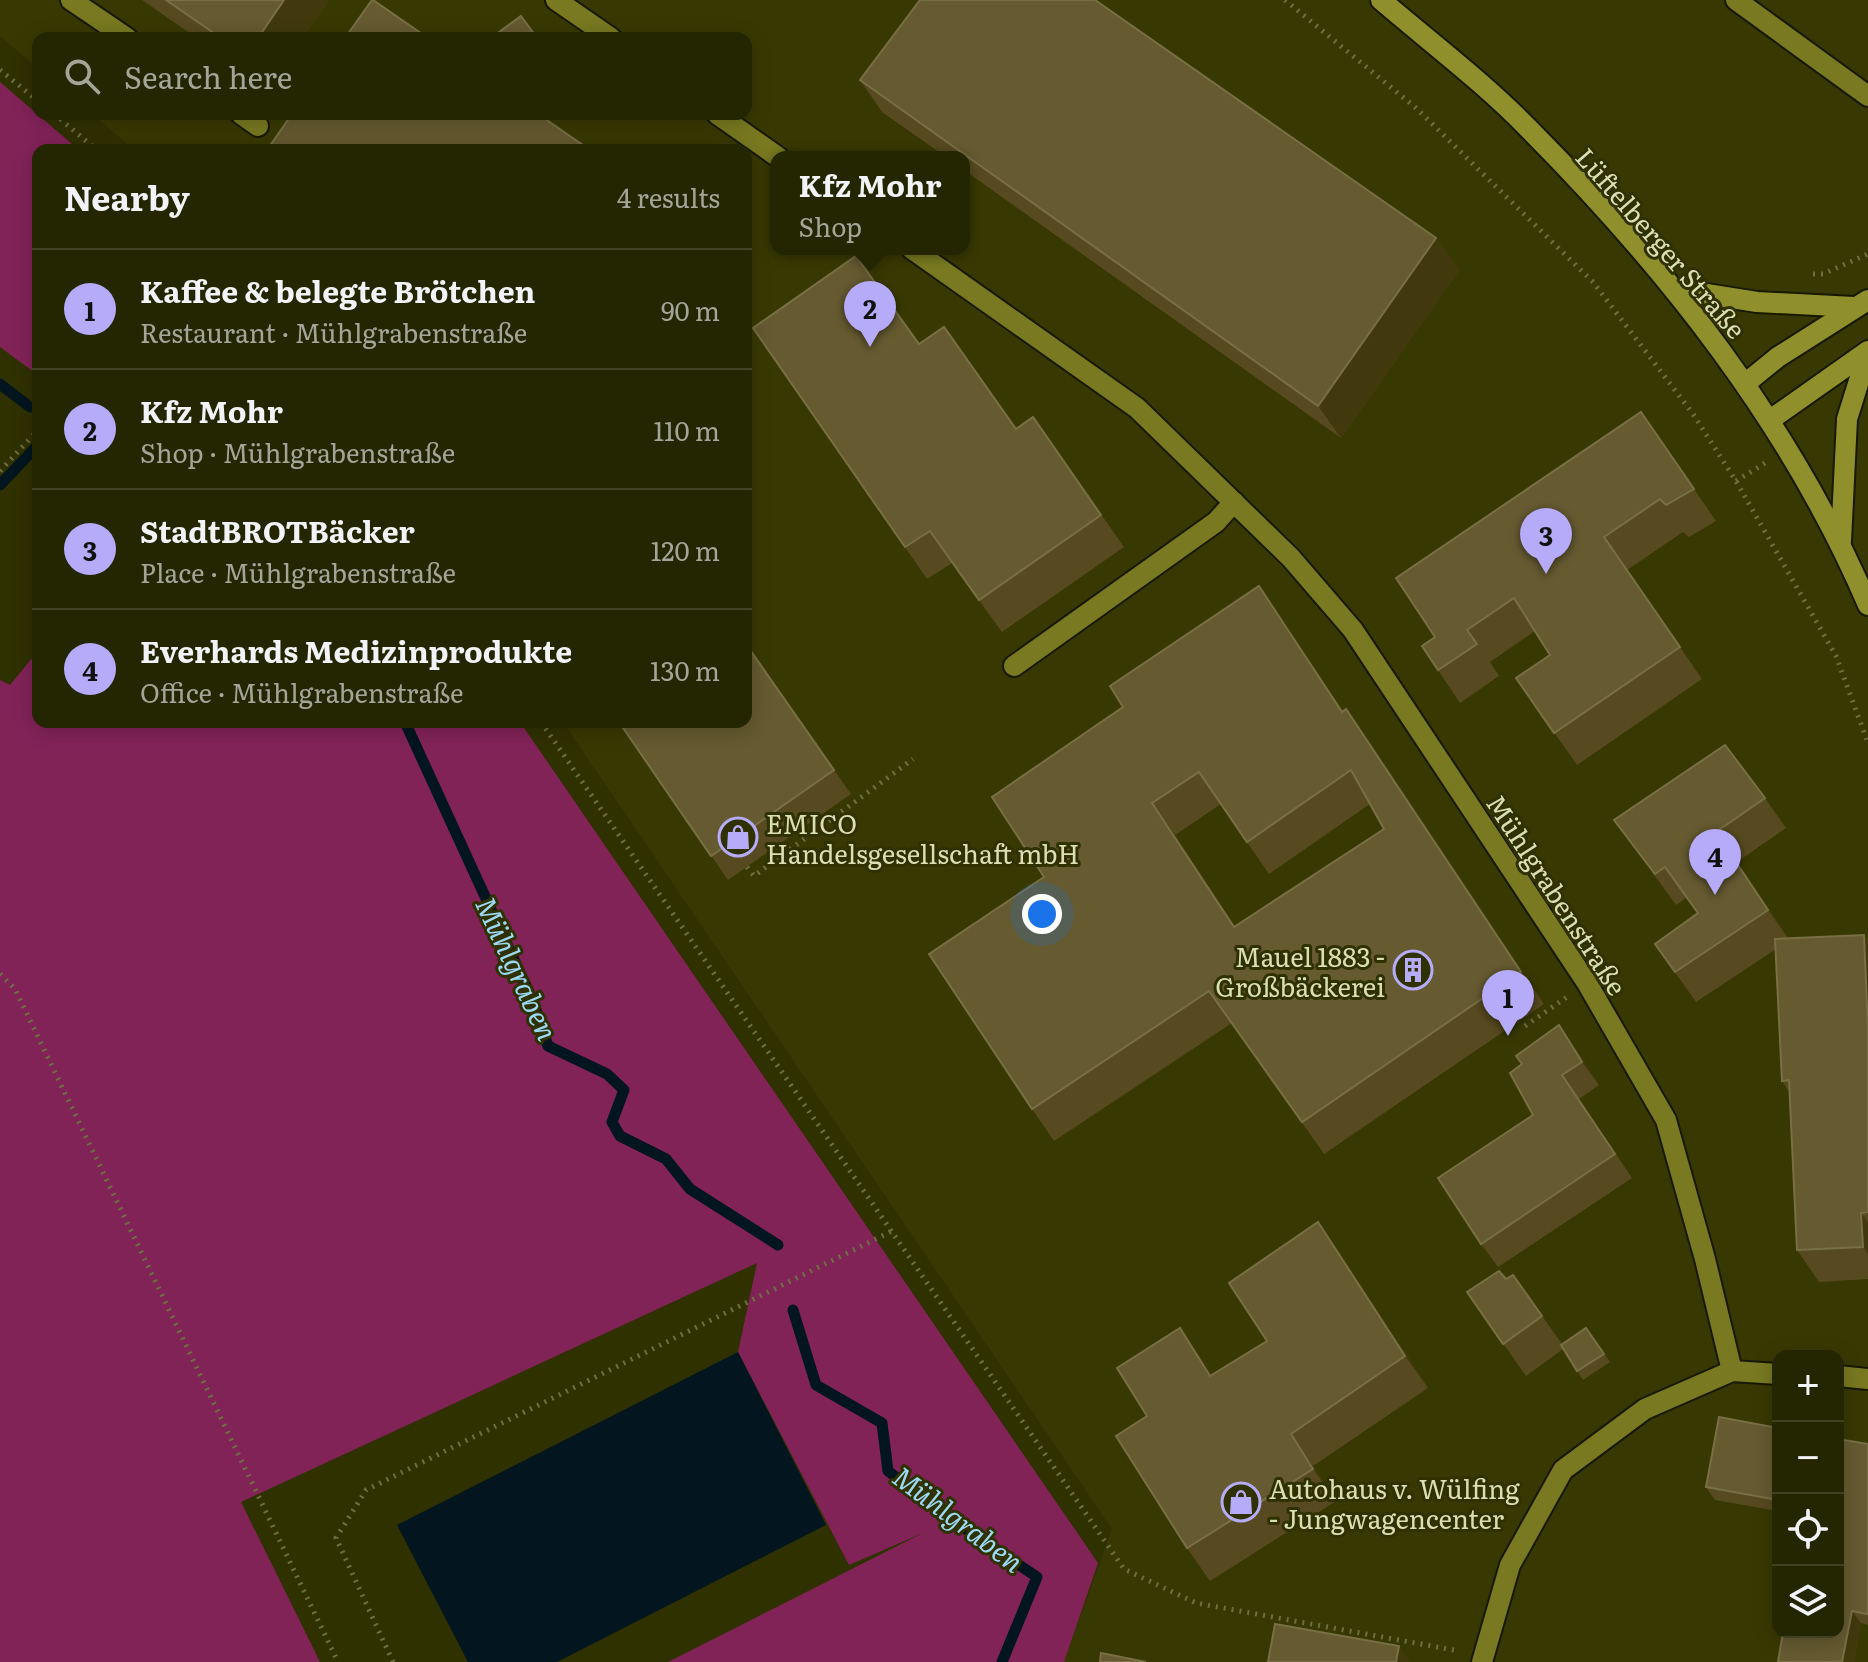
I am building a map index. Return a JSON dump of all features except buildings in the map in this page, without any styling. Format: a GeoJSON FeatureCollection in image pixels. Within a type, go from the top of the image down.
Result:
{"type":"FeatureCollection","features":[{"type":"Feature","properties":{"kind":"main road","name":"Lüftelberger Straße"},"geometry":{"type":"LineString","coordinates":[[1381,0],[1527,126],[1675,289],[1770,420],[1841,541],[1868,605]]}},
{"type":"Feature","properties":{"kind":"main road"},"geometry":{"type":"LineString","coordinates":[[1675,289],[1757,302],[1861,303]]}},
{"type":"Feature","properties":{"kind":"main road"},"geometry":{"type":"LineString","coordinates":[[1746,383],[1861,303]]}},
{"type":"Feature","properties":{"kind":"main road"},"geometry":{"type":"LineString","coordinates":[[1770,420],[1868,351]]}},
{"type":"Feature","properties":{"kind":"main road"},"geometry":{"type":"LineString","coordinates":[[1841,541],[1847,419],[1868,351]]}},
{"type":"Feature","properties":{"kind":"street"},"geometry":{"type":"LineString","coordinates":[[71,0],[118,32]]}},
{"type":"Feature","properties":{"kind":"street"},"geometry":{"type":"LineString","coordinates":[[556,0],[602,32]]}},
{"type":"Feature","properties":{"kind":"street"},"geometry":{"type":"LineString","coordinates":[[1736,0],[1868,96]]}},
{"type":"Feature","properties":{"kind":"street"},"geometry":{"type":"LineString","coordinates":[[250,120],[258,126]]}},
{"type":"Feature","properties":{"kind":"street"},"geometry":{"type":"LineString","coordinates":[[726,120],[770,151]]}},
{"type":"Feature","properties":{"kind":"street","name":"Mühlgrabenstraße"},"geometry":{"type":"LineString","coordinates":[[920,255],[1137,408],[1291,558],[1353,630],[1587,983],[1666,1120],[1732,1371]]}},
{"type":"Feature","properties":{"kind":"street"},"geometry":{"type":"LineString","coordinates":[[1014,666],[1216,522],[1234,502]]}},
{"type":"Feature","properties":{"kind":"street"},"geometry":{"type":"LineString","coordinates":[[1483,1659],[1510,1565],[1563,1470],[1645,1409],[1732,1371],[1772,1374]]}},
{"type":"Feature","properties":{"kind":"street"},"geometry":{"type":"LineString","coordinates":[[1844,1377],[1868,1379]]}},
{"type":"Feature","properties":{"kind":"path"},"geometry":{"type":"LineString","coordinates":[[1285,0],[1416,108],[1593,282],[1693,414],[1736,481],[1836,656],[1868,743]]}},
{"type":"Feature","properties":{"kind":"path"},"geometry":{"type":"LineString","coordinates":[[0,70],[32,96]]}},
{"type":"Feature","properties":{"kind":"path"},"geometry":{"type":"LineString","coordinates":[[61,120],[90,144]]}},
{"type":"Feature","properties":{"kind":"path"},"geometry":{"type":"LineString","coordinates":[[0,471],[32,436]]}},
{"type":"Feature","properties":{"kind":"path"},"geometry":{"type":"LineString","coordinates":[[545,728],[1124,1569],[1196,1603],[1483,1659]]}},
{"type":"Feature","properties":{"kind":"path"},"geometry":{"type":"LineString","coordinates":[[747,867],[754,876],[913,759]]}},
{"type":"Feature","properties":{"kind":"path"},"geometry":{"type":"LineString","coordinates":[[0,974],[22,1003],[338,1662]]}},
{"type":"Feature","properties":{"kind":"path"},"geometry":{"type":"LineString","coordinates":[[1525,1026],[1564,1000]]}},
{"type":"Feature","properties":{"kind":"path"},"geometry":{"type":"LineString","coordinates":[[393,1662],[336,1538],[366,1490],[892,1231]]}},
{"type":"Feature","properties":{"kind":"shaded area"},"geometry":{"type":"Polygon","coordinates":[[[0,0],[1868,0],[1868,1662],[1064,1662],[1112,1529],[567,728],[752,728],[752,144],[128,144],[99,120],[752,120],[752,32],[32,32],[32,63],[0,36],[0,0]]]}},
{"type":"Feature","properties":{"kind":"shaded area"},"geometry":{"type":"Polygon","coordinates":[[[0,82],[32,110],[32,120],[44,120],[72,144],[32,144],[32,371],[0,347],[0,82]]]}},
{"type":"Feature","properties":{"kind":"shaded area"},"geometry":{"type":"Polygon","coordinates":[[[32,658],[32,728],[524,728],[1098,1563],[1064,1662],[668,1662],[923,1533],[849,1565],[738,1352],[757,1263],[241,1502],[320,1662],[0,1662],[0,680],[10,685],[32,658]]]}},
{"type":"Feature","properties":{"kind":"water"},"geometry":{"type":"Polygon","coordinates":[[[738,1352],[826,1525],[557,1662],[468,1662],[397,1525],[738,1352]]]}},
{"type":"Feature","properties":{"kind":"waterway","name":"Mühlgraben"},"geometry":{"type":"LineString","coordinates":[[0,384],[30,407]]}},
{"type":"Feature","properties":{"kind":"waterway"},"geometry":{"type":"LineString","coordinates":[[0,485],[32,451]]}},
{"type":"Feature","properties":{"kind":"waterway","name":"Mühlgraben"},"geometry":{"type":"LineString","coordinates":[[408,728],[533,1001],[548,1046],[607,1074],[624,1090],[612,1122],[620,1136],[666,1159],[690,1189],[778,1245]]}},
{"type":"Feature","properties":{"kind":"waterway","name":"Mühlgraben"},"geometry":{"type":"LineString","coordinates":[[793,1310],[816,1385],[882,1423],[888,1471],[942,1513],[1037,1577],[1002,1662]]}},
{"type":"Feature","properties":{"kind":"place","name":"Kfz Mohr"},"geometry":{"type":"Point","coordinates":[870,347]}},
{"type":"Feature","properties":{"kind":"place","name":"StadtBROTBäcker"},"geometry":{"type":"Point","coordinates":[1546,574]}},
{"type":"Feature","properties":{"kind":"place","name":"EMICO Handelsgesellschaft mbH"},"geometry":{"type":"Point","coordinates":[738,837]}},
{"type":"Feature","properties":{"kind":"place","name":"Everhards Medizinprodukte"},"geometry":{"type":"Point","coordinates":[1715,895]}},
{"type":"Feature","properties":{"kind":"place","name":"Mauel 1883 - Großbäckerei"},"geometry":{"type":"Point","coordinates":[1413,970]}},
{"type":"Feature","properties":{"kind":"place","name":"Kaffee & belegte Brötchen"},"geometry":{"type":"Point","coordinates":[1508,1036]}},
{"type":"Feature","properties":{"kind":"place","name":"Autohaus v. Wülfing - Jungwagencenter"},"geometry":{"type":"Point","coordinates":[1241,1502]}}]}
